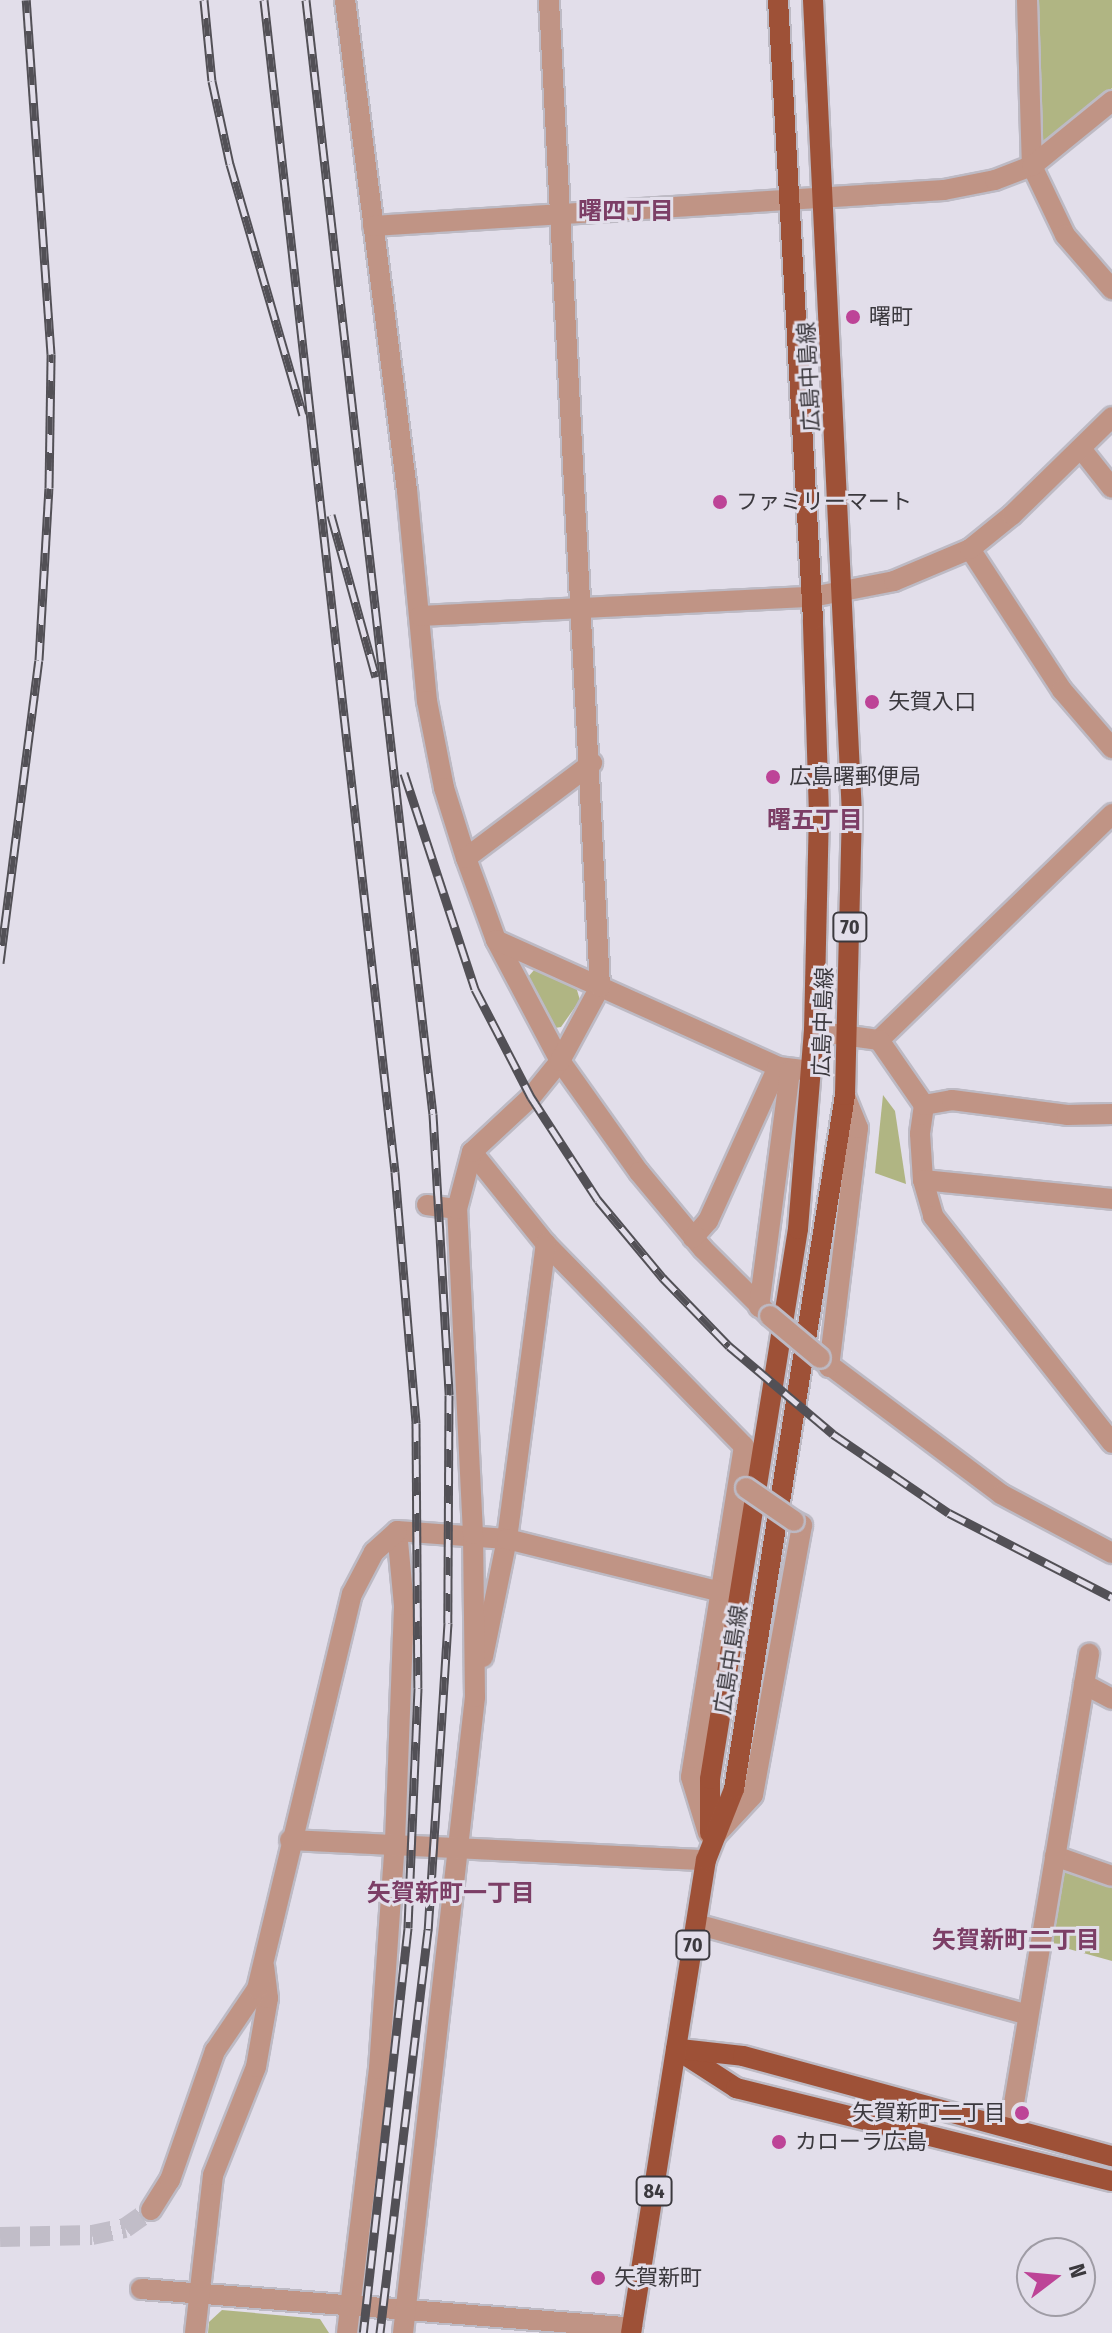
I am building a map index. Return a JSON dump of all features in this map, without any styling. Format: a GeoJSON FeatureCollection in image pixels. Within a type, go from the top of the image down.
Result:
{"type":"FeatureCollection","features":[{"type":"Feature","properties":{"kind":"main road","name":"広島中島線"},"geometry":{"type":"LineString","coordinates":[[676,2049],[708,1850],[710,1779],[798,1229],[814,1031],[819,815],[812,597],[778,0]]}},
{"type":"Feature","properties":{"kind":"main road","name":"広島中島線"},"geometry":{"type":"LineString","coordinates":[[708,1850],[734,1789],[845,1095],[852,815],[844,590],[813,0]]}},
{"type":"Feature","properties":{"kind":"main road"},"geometry":{"type":"LineString","coordinates":[[676,2049],[743,2056],[1112,2156]]}},
{"type":"Feature","properties":{"kind":"main road"},"geometry":{"type":"LineString","coordinates":[[676,2049],[736,2088],[1112,2181]]}},
{"type":"Feature","properties":{"kind":"main road","name":"84"},"geometry":{"type":"LineString","coordinates":[[631,2331],[676,2049]]}},
{"type":"Feature","properties":{"kind":"street"},"geometry":{"type":"LineString","coordinates":[[345,0],[420,616],[427,701],[444,788],[496,940],[560,1061],[693,1238],[765,1312],[824,1363],[1001,1494],[1112,1553]]}},
{"type":"Feature","properties":{"kind":"street"},"geometry":{"type":"LineString","coordinates":[[475,1697],[473,1534],[457,1209],[472,1152],[531,1097],[560,1061],[600,987],[584,607],[549,0]]}},
{"type":"Feature","properties":{"kind":"street"},"geometry":{"type":"LineString","coordinates":[[1027,0],[1032,166],[1065,235],[1112,289]]}},
{"type":"Feature","properties":{"kind":"street"},"geometry":{"type":"LineString","coordinates":[[373,226],[790,204],[944,190],[995,180],[1032,166],[1112,101]]}},
{"type":"Feature","properties":{"kind":"street"},"geometry":{"type":"LineString","coordinates":[[420,616],[812,597],[894,581],[970,549],[1082,450],[1112,417]]}},
{"type":"Feature","properties":{"kind":"street"},"geometry":{"type":"LineString","coordinates":[[1082,450],[1112,488]]}},
{"type":"Feature","properties":{"kind":"street"},"geometry":{"type":"LineString","coordinates":[[970,549],[1062,690],[1112,748]]}},
{"type":"Feature","properties":{"kind":"street"},"geometry":{"type":"LineString","coordinates":[[466,858],[592,763]]}},
{"type":"Feature","properties":{"kind":"street"},"geometry":{"type":"LineString","coordinates":[[879,1040],[1112,814]]}},
{"type":"Feature","properties":{"kind":"street"},"geometry":{"type":"LineString","coordinates":[[496,940],[784,1069],[811,1071]]}},
{"type":"Feature","properties":{"kind":"street"},"geometry":{"type":"LineString","coordinates":[[814,1031],[879,1040],[924,1105],[920,1134],[923,1180],[933,1216],[1112,1443]]}},
{"type":"Feature","properties":{"kind":"street"},"geometry":{"type":"LineString","coordinates":[[693,1238],[708,1221],[784,1069]]}},
{"type":"Feature","properties":{"kind":"street"},"geometry":{"type":"LineString","coordinates":[[765,1312],[784,1069]]}},
{"type":"Feature","properties":{"kind":"street"},"geometry":{"type":"LineString","coordinates":[[824,1363],[858,1128],[845,1095]]}},
{"type":"Feature","properties":{"kind":"street"},"geometry":{"type":"LineString","coordinates":[[924,1105],[952,1100],[1067,1115],[1112,1114]]}},
{"type":"Feature","properties":{"kind":"street"},"geometry":{"type":"LineString","coordinates":[[472,1152],[546,1244],[744,1446],[741,1486],[717,1591],[691,1777],[708,1850]]}},
{"type":"Feature","properties":{"kind":"street"},"geometry":{"type":"LineString","coordinates":[[923,1180],[1112,1199]]}},
{"type":"Feature","properties":{"kind":"street"},"geometry":{"type":"LineString","coordinates":[[427,1205],[457,1209]]}},
{"type":"Feature","properties":{"kind":"street"},"geometry":{"type":"LineString","coordinates":[[403,2333],[475,1697],[507,1539],[546,1244]]}},
{"type":"Feature","properties":{"kind":"street"},"geometry":{"type":"LineString","coordinates":[[708,1850],[753,1795],[798,1523],[741,1486]]}},
{"type":"Feature","properties":{"kind":"street"},"geometry":{"type":"LineString","coordinates":[[151,2210],[170,2180],[215,2051],[257,1989],[290,1840],[324,1725],[357,1580],[374,1552],[397,1531],[473,1534],[507,1539],[717,1591]]}},
{"type":"Feature","properties":{"kind":"street"},"geometry":{"type":"LineString","coordinates":[[347,2333],[379,2069],[395,1842],[404,1605],[397,1531]]}},
{"type":"Feature","properties":{"kind":"street"},"geometry":{"type":"LineString","coordinates":[[1010,2127],[1089,1654]]}},
{"type":"Feature","properties":{"kind":"street"},"geometry":{"type":"LineString","coordinates":[[1084,1684],[1112,1699]]}},
{"type":"Feature","properties":{"kind":"street"},"geometry":{"type":"LineString","coordinates":[[290,1840],[708,1850]]}},
{"type":"Feature","properties":{"kind":"street"},"geometry":{"type":"LineString","coordinates":[[1055,1856],[1112,1876]]}},
{"type":"Feature","properties":{"kind":"street"},"geometry":{"type":"LineString","coordinates":[[696,1924],[1028,2015]]}},
{"type":"Feature","properties":{"kind":"street"},"geometry":{"type":"LineString","coordinates":[[195,2333],[213,2175],[256,2067],[268,1998],[264,1966]]}},
{"type":"Feature","properties":{"kind":"street"},"geometry":{"type":"LineString","coordinates":[[141,2289],[351,2304],[631,2331]]}},
{"type":"Feature","properties":{"kind":"green space"},"geometry":{"type":"Polygon","coordinates":[[[1034,0],[1112,0],[1112,88],[1088,115],[1048,144],[1039,141],[1034,0]]]}},
{"type":"Feature","properties":{"kind":"green space"},"geometry":{"type":"Polygon","coordinates":[[[535,969],[576,987],[580,1000],[561,1027],[555,1028],[528,977],[535,969]]]}},
{"type":"Feature","properties":{"kind":"green space"},"geometry":{"type":"Polygon","coordinates":[[[883,1095],[895,1111],[906,1184],[875,1173],[883,1095]]]}},
{"type":"Feature","properties":{"kind":"green space"},"geometry":{"type":"Polygon","coordinates":[[[1064,1867],[1112,1884],[1112,1961],[1051,1944],[1064,1867]]]}},
{"type":"Feature","properties":{"kind":"green space"},"geometry":{"type":"Polygon","coordinates":[[[222,2310],[320,2319],[329,2333],[208,2333],[209,2322],[222,2310]]]}},
{"type":"Feature","properties":{"kind":"tunnel"},"geometry":{"type":"LineString","coordinates":[[0,2237],[92,2235],[125,2228],[151,2210]]}},
{"type":"Feature","properties":{"kind":"railway"},"geometry":{"type":"LineString","coordinates":[[0,963],[39,660],[49,488],[51,354],[26,0]]}},
{"type":"Feature","properties":{"kind":"railway"},"geometry":{"type":"LineString","coordinates":[[204,0],[212,81],[230,164],[303,415]]}},
{"type":"Feature","properties":{"kind":"railway"},"geometry":{"type":"LineString","coordinates":[[264,0],[395,1172],[416,1423],[418,1688],[408,1928],[363,2333]]}},
{"type":"Feature","properties":{"kind":"railway"},"geometry":{"type":"LineString","coordinates":[[306,0],[433,1114],[449,1395],[448,1623],[428,1930],[380,2333]]}},
{"type":"Feature","properties":{"kind":"railway"},"geometry":{"type":"LineString","coordinates":[[331,515],[376,677]]}},
{"type":"Feature","properties":{"kind":"railway"},"geometry":{"type":"LineString","coordinates":[[404,773],[475,989],[531,1097],[598,1200],[663,1278],[729,1346],[833,1434],[949,1513],[1112,1597]]}},
{"type":"Feature","properties":{"kind":"place","name":"曙町"},"geometry":{"type":"Point","coordinates":[853,317]}},
{"type":"Feature","properties":{"kind":"place","name":"ファミリーマート"},"geometry":{"type":"Point","coordinates":[720,502]}},
{"type":"Feature","properties":{"kind":"place","name":"矢賀入口"},"geometry":{"type":"Point","coordinates":[872,702]}},
{"type":"Feature","properties":{"kind":"place","name":"広島曙郵便局"},"geometry":{"type":"Point","coordinates":[773,777]}},
{"type":"Feature","properties":{"kind":"place","name":"矢賀新町二丁目"},"geometry":{"type":"Point","coordinates":[1022,2113]}},
{"type":"Feature","properties":{"kind":"place","name":"カローラ広島"},"geometry":{"type":"Point","coordinates":[779,2142]}},
{"type":"Feature","properties":{"kind":"place","name":"矢賀新町"},"geometry":{"type":"Point","coordinates":[598,2278]}},
{"type":"Feature","properties":{"kind":"district","name":"曙四丁目"},"geometry":{"type":"Point","coordinates":[626,212]}},
{"type":"Feature","properties":{"kind":"district","name":"曙五丁目"},"geometry":{"type":"Point","coordinates":[815,821]}},
{"type":"Feature","properties":{"kind":"district","name":"矢賀新町一丁目"},"geometry":{"type":"Point","coordinates":[451,1894]}},
{"type":"Feature","properties":{"kind":"district","name":"矢賀新町二丁目"},"geometry":{"type":"Point","coordinates":[1016,1941]}}]}
